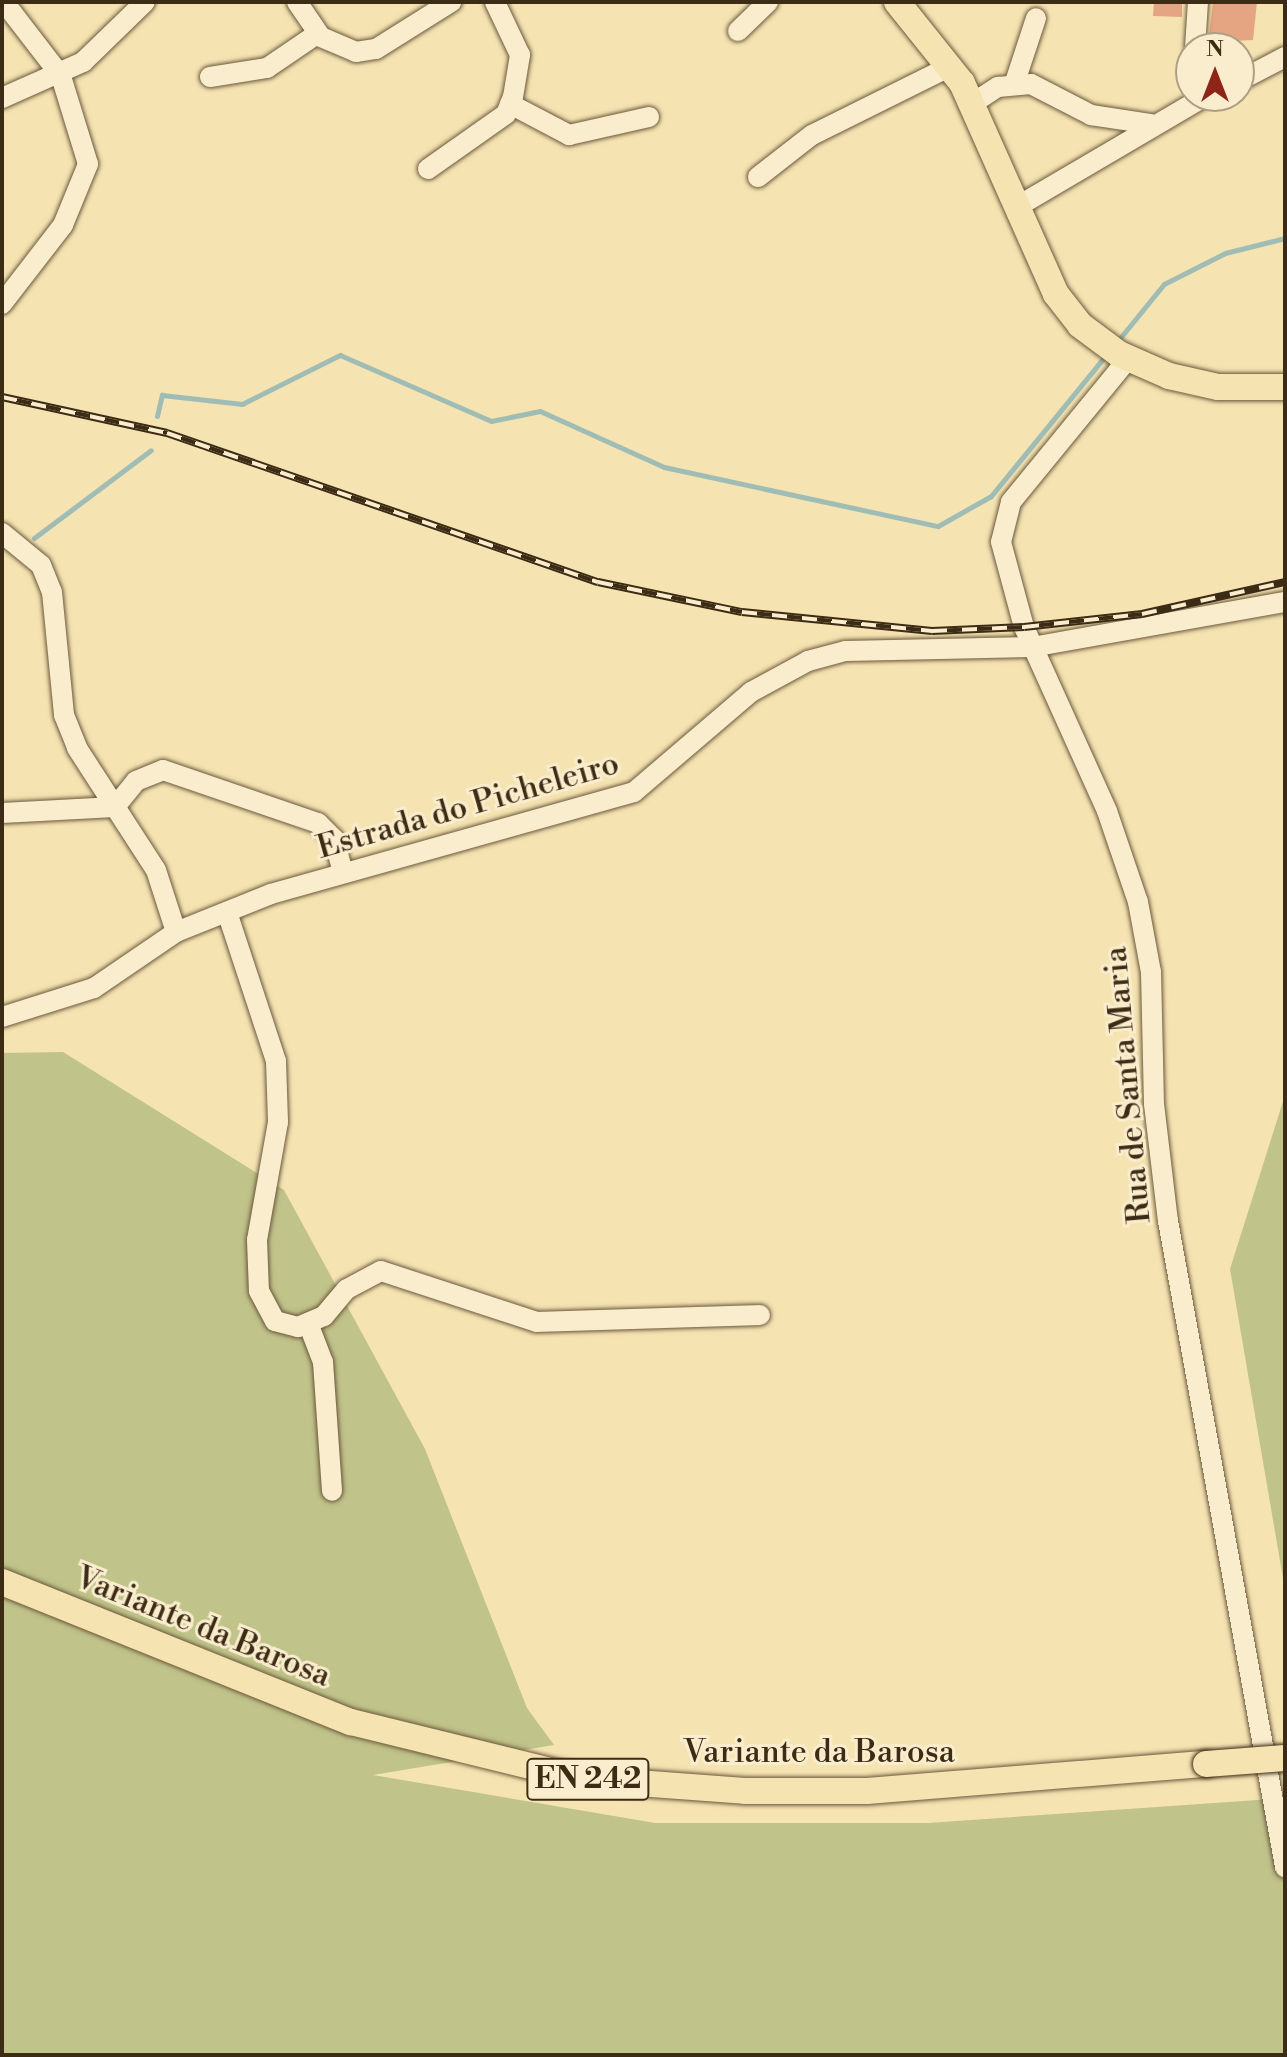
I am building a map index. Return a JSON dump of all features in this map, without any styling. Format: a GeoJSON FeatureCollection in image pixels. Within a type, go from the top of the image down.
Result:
{"type":"FeatureCollection","features":[{"type":"Feature","properties":{"kind":"main road"},"geometry":{"type":"LineString","coordinates":[[897,2],[951,66],[973,103],[1020,205],[1056,294],[1116,352],[1208,385],[1285,387]]}},
{"type":"Feature","properties":{"kind":"main road","name":"Variante da Barosa"},"geometry":{"type":"LineString","coordinates":[[2,1582],[351,1722],[583,1779],[730,1791],[867,1791],[1285,1758]]}},
{"type":"Feature","properties":{"kind":"street"},"geometry":{"type":"LineString","coordinates":[[2,98],[61,76],[145,2]]}},
{"type":"Feature","properties":{"kind":"street"},"geometry":{"type":"LineString","coordinates":[[297,2],[317,34],[342,49],[376,49],[451,2]]}},
{"type":"Feature","properties":{"kind":"street"},"geometry":{"type":"LineString","coordinates":[[428,169],[510,104],[520,55],[495,2]]}},
{"type":"Feature","properties":{"kind":"street"},"geometry":{"type":"LineString","coordinates":[[738,31],[768,2]]}},
{"type":"Feature","properties":{"kind":"street"},"geometry":{"type":"LineString","coordinates":[[1196,32],[1198,2]]}},
{"type":"Feature","properties":{"kind":"street"},"geometry":{"type":"LineString","coordinates":[[2,304],[41,258],[84,185],[86,143],[61,76],[4,5]]}},
{"type":"Feature","properties":{"kind":"street"},"geometry":{"type":"LineString","coordinates":[[973,103],[1015,82],[1036,18]]}},
{"type":"Feature","properties":{"kind":"street"},"geometry":{"type":"LineString","coordinates":[[210,77],[267,68],[317,34]]}},
{"type":"Feature","properties":{"kind":"street"},"geometry":{"type":"LineString","coordinates":[[1255,73],[1285,57]]}},
{"type":"Feature","properties":{"kind":"street"},"geometry":{"type":"LineString","coordinates":[[758,177],[812,135],[951,66]]}},
{"type":"Feature","properties":{"kind":"street"},"geometry":{"type":"LineString","coordinates":[[1015,82],[1091,115],[1151,124]]}},
{"type":"Feature","properties":{"kind":"street"},"geometry":{"type":"LineString","coordinates":[[510,104],[569,135],[649,117]]}},
{"type":"Feature","properties":{"kind":"street"},"geometry":{"type":"LineString","coordinates":[[1020,205],[1175,108]]}},
{"type":"Feature","properties":{"kind":"street","name":"Rua de Santa Maria"},"geometry":{"type":"LineString","coordinates":[[1116,352],[1023,485],[1001,522],[1032,647],[1107,811],[1145,933],[1168,1221],[1285,1867]]}},
{"type":"Feature","properties":{"kind":"street"},"geometry":{"type":"LineString","coordinates":[[2,533],[41,565],[52,592],[64,715],[115,807],[156,870],[176,932]]}},
{"type":"Feature","properties":{"kind":"street","name":"Estrada do Picheleiro"},"geometry":{"type":"LineString","coordinates":[[2,1017],[94,988],[176,932],[227,912],[343,873],[634,792],[751,692],[808,661],[846,651],[1032,647],[1285,602]]}},
{"type":"Feature","properties":{"kind":"street"},"geometry":{"type":"LineString","coordinates":[[2,813],[115,807],[136,781],[163,770],[318,823],[334,839],[343,873]]}},
{"type":"Feature","properties":{"kind":"street"},"geometry":{"type":"LineString","coordinates":[[227,912],[276,1061],[278,1122],[257,1240],[259,1291],[275,1321],[308,1323],[365,1275],[381,1271],[537,1322],[760,1315]]}},
{"type":"Feature","properties":{"kind":"street"},"geometry":{"type":"LineString","coordinates":[[308,1323],[323,1362],[332,1491]]}},
{"type":"Feature","properties":{"kind":"green space"},"geometry":{"type":"Polygon","coordinates":[[[63,1052],[284,1190],[425,1449],[527,1708],[554,1745],[373,1775],[655,1823],[928,1823],[1285,1798],[1285,2055],[2,2055],[2,1053],[63,1052]]]}},
{"type":"Feature","properties":{"kind":"green space"},"geometry":{"type":"Polygon","coordinates":[[[1285,1095],[1285,1590],[1230,1269],[1285,1095]]]}},
{"type":"Feature","properties":{"kind":"building"},"geometry":{"type":"Polygon","coordinates":[[[1154,2],[1182,2],[1182,17],[1153,16],[1154,2]]]}},
{"type":"Feature","properties":{"kind":"building"},"geometry":{"type":"Polygon","coordinates":[[[1213,2],[1257,2],[1254,32],[1209,32],[1213,2]]]}},
{"type":"Feature","properties":{"kind":"waterway"},"geometry":{"type":"LineString","coordinates":[[1116,343],[1164,284],[1225,253],[1285,238]]}},
{"type":"Feature","properties":{"kind":"waterway"},"geometry":{"type":"LineString","coordinates":[[157,416],[162,395],[242,404],[340,355],[491,421],[540,411],[664,467],[938,526],[991,496],[1107,354]]}},
{"type":"Feature","properties":{"kind":"waterway"},"geometry":{"type":"LineString","coordinates":[[34,538],[151,450]]}},
{"type":"Feature","properties":{"kind":"railway"},"geometry":{"type":"LineString","coordinates":[[2,397],[167,433],[598,582],[742,612],[932,631],[1024,627],[1142,614],[1285,582]]}}]}
